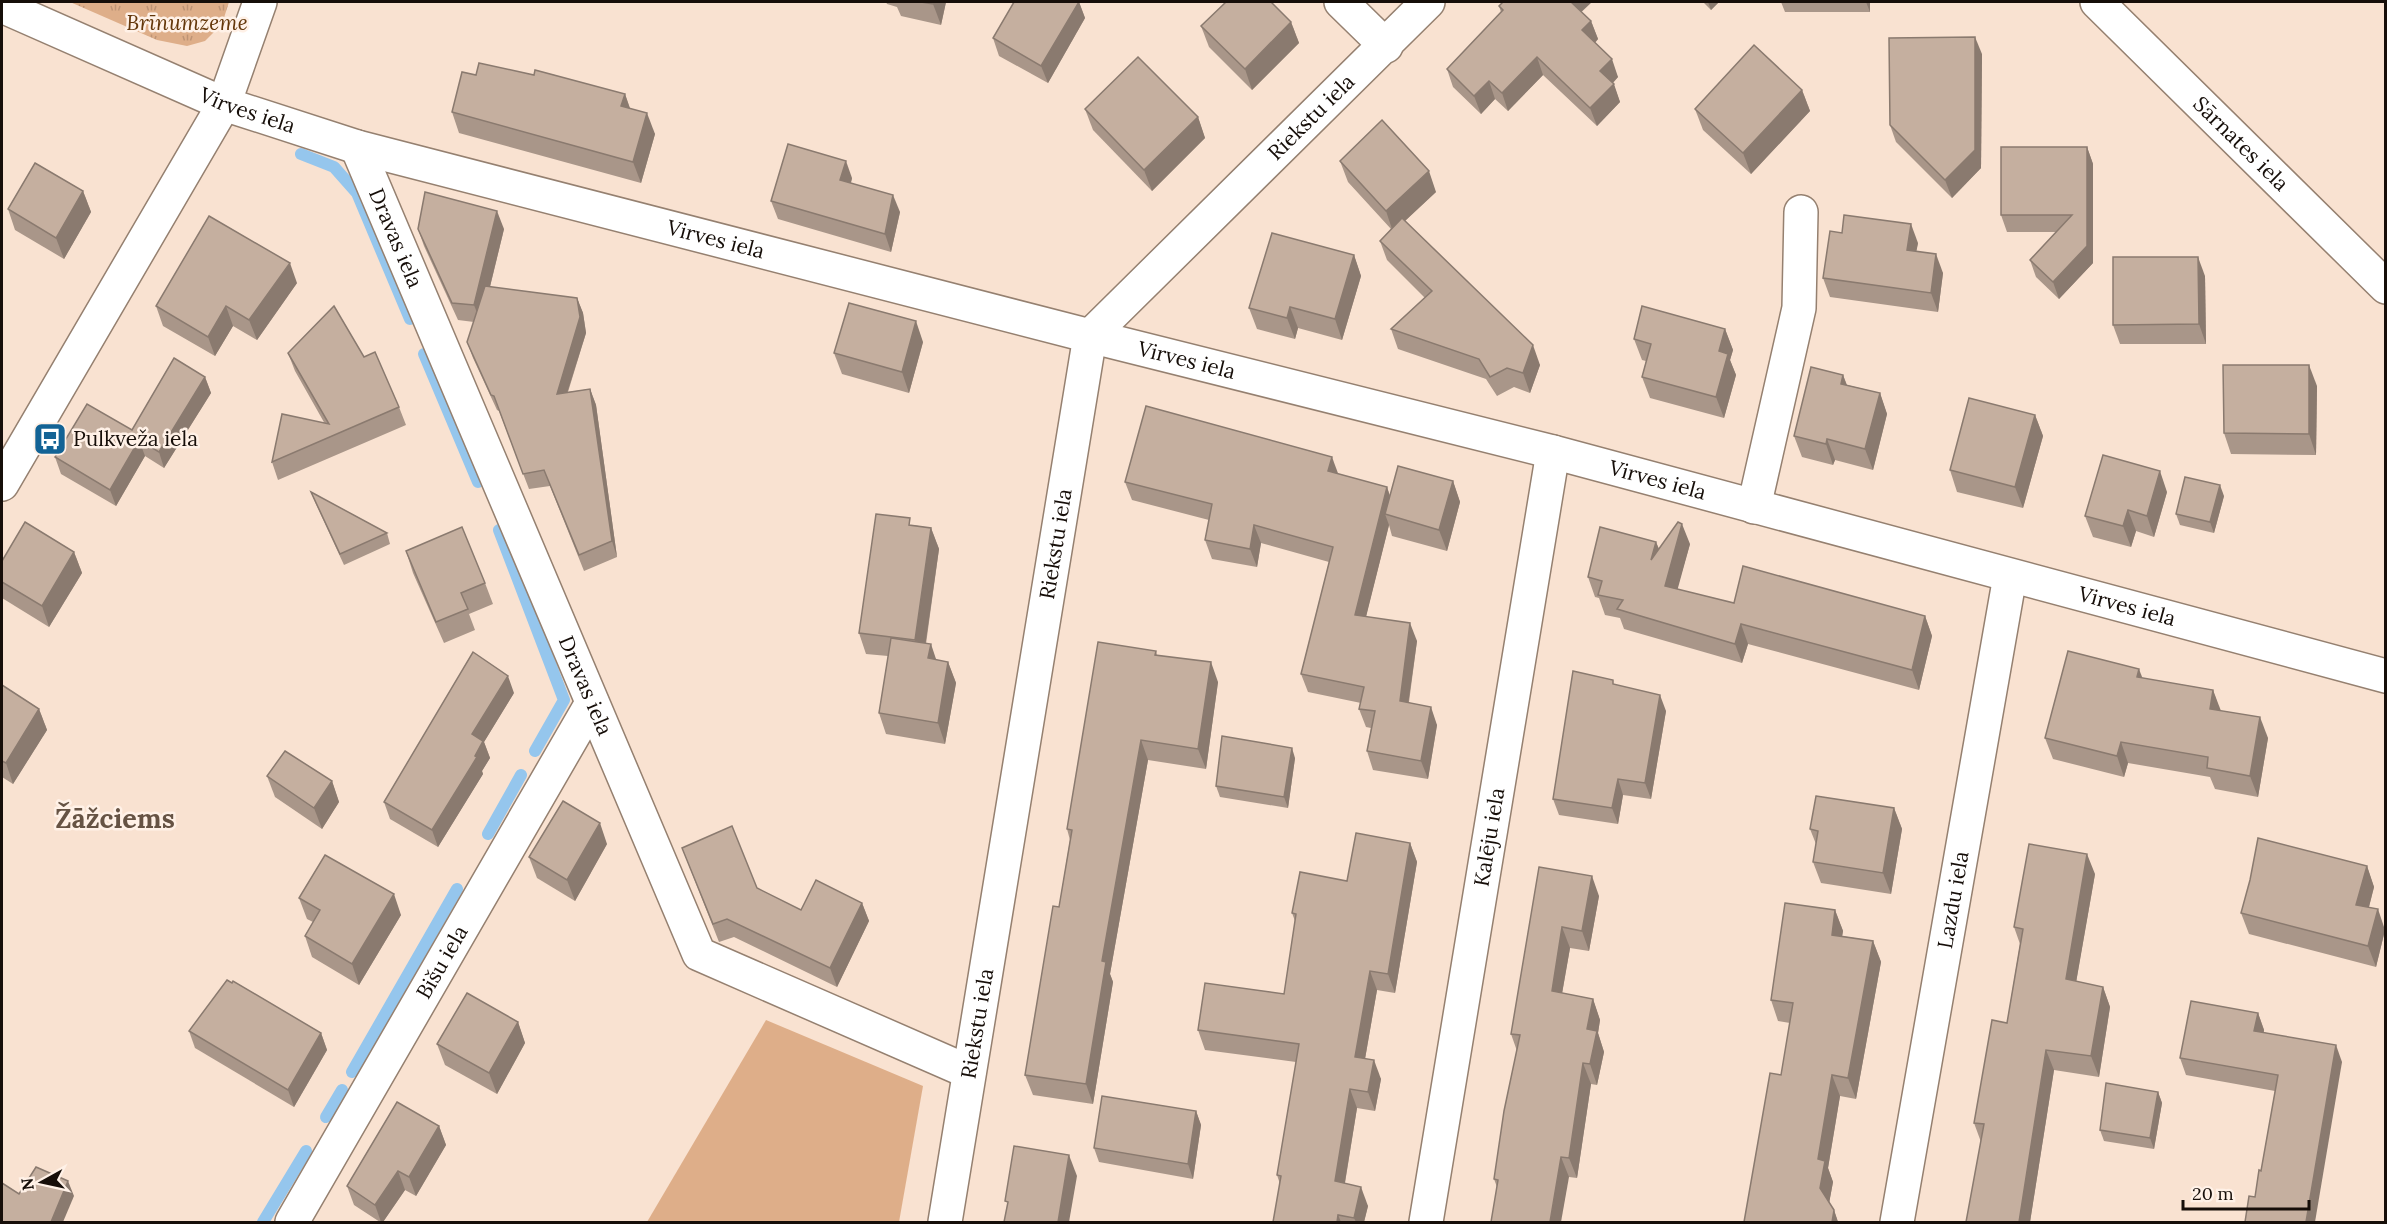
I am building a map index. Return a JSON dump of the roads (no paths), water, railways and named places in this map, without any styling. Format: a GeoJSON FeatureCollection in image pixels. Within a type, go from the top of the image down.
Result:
{"type":"FeatureCollection","features":[{"type":"Feature","properties":{"kind":"street"},"geometry":{"type":"LineString","coordinates":[[2,484],[224,105],[260,2]]}},
{"type":"Feature","properties":{"kind":"street"},"geometry":{"type":"LineString","coordinates":[[1341,2],[1386,46]]}},
{"type":"Feature","properties":{"kind":"street","name":"Riekstu iela"},"geometry":{"type":"LineString","coordinates":[[945,1222],[1090,336],[1428,2]]}},
{"type":"Feature","properties":{"kind":"street","name":"Sārnates iela"},"geometry":{"type":"LineString","coordinates":[[2097,2],[2385,287]]}},
{"type":"Feature","properties":{"kind":"street","name":"Virves iela"},"geometry":{"type":"LineString","coordinates":[[2,6],[224,105],[357,147],[1090,336],[1552,452],[2385,676]]}},
{"type":"Feature","properties":{"kind":"street","name":"Dravas iela"},"geometry":{"type":"LineString","coordinates":[[357,147],[699,954],[969,1072]]}},
{"type":"Feature","properties":{"kind":"street"},"geometry":{"type":"LineString","coordinates":[[1754,507],[1799,309],[1801,212]]}},
{"type":"Feature","properties":{"kind":"street","name":"Kalēju iela"},"geometry":{"type":"LineString","coordinates":[[1426,1222],[1552,452]]}},
{"type":"Feature","properties":{"kind":"street","name":"Lazdu iela"},"geometry":{"type":"LineString","coordinates":[[1897,1222],[2010,576]]}},
{"type":"Feature","properties":{"kind":"street","name":"Bišu iela"},"geometry":{"type":"LineString","coordinates":[[292,1222],[592,703]]}},
{"type":"Feature","properties":{"kind":"waterway"},"geometry":{"type":"LineString","coordinates":[[301,154],[334,167],[357,193],[410,319]]}},
{"type":"Feature","properties":{"kind":"waterway"},"geometry":{"type":"LineString","coordinates":[[424,354],[478,482]]}},
{"type":"Feature","properties":{"kind":"waterway"},"geometry":{"type":"LineString","coordinates":[[499,530],[564,700],[535,751]]}},
{"type":"Feature","properties":{"kind":"waterway"},"geometry":{"type":"LineString","coordinates":[[488,834],[521,775]]}},
{"type":"Feature","properties":{"kind":"waterway"},"geometry":{"type":"LineString","coordinates":[[352,1072],[457,889]]}},
{"type":"Feature","properties":{"kind":"waterway"},"geometry":{"type":"LineString","coordinates":[[326,1117],[342,1090]]}},
{"type":"Feature","properties":{"kind":"waterway"},"geometry":{"type":"LineString","coordinates":[[263,1222],[306,1151]]}},
{"type":"Feature","properties":{"kind":"place","name":"Pulkveža iela"},"geometry":{"type":"Point","coordinates":[50,439]}},
{"type":"Feature","properties":{"kind":"district","name":"Žāžciems"},"geometry":{"type":"Point","coordinates":[115,819]}},
{"type":"Feature","properties":{"kind":"park label","name":"Brīnumzeme"},"geometry":{"type":"Point","coordinates":[187,23]}}]}
